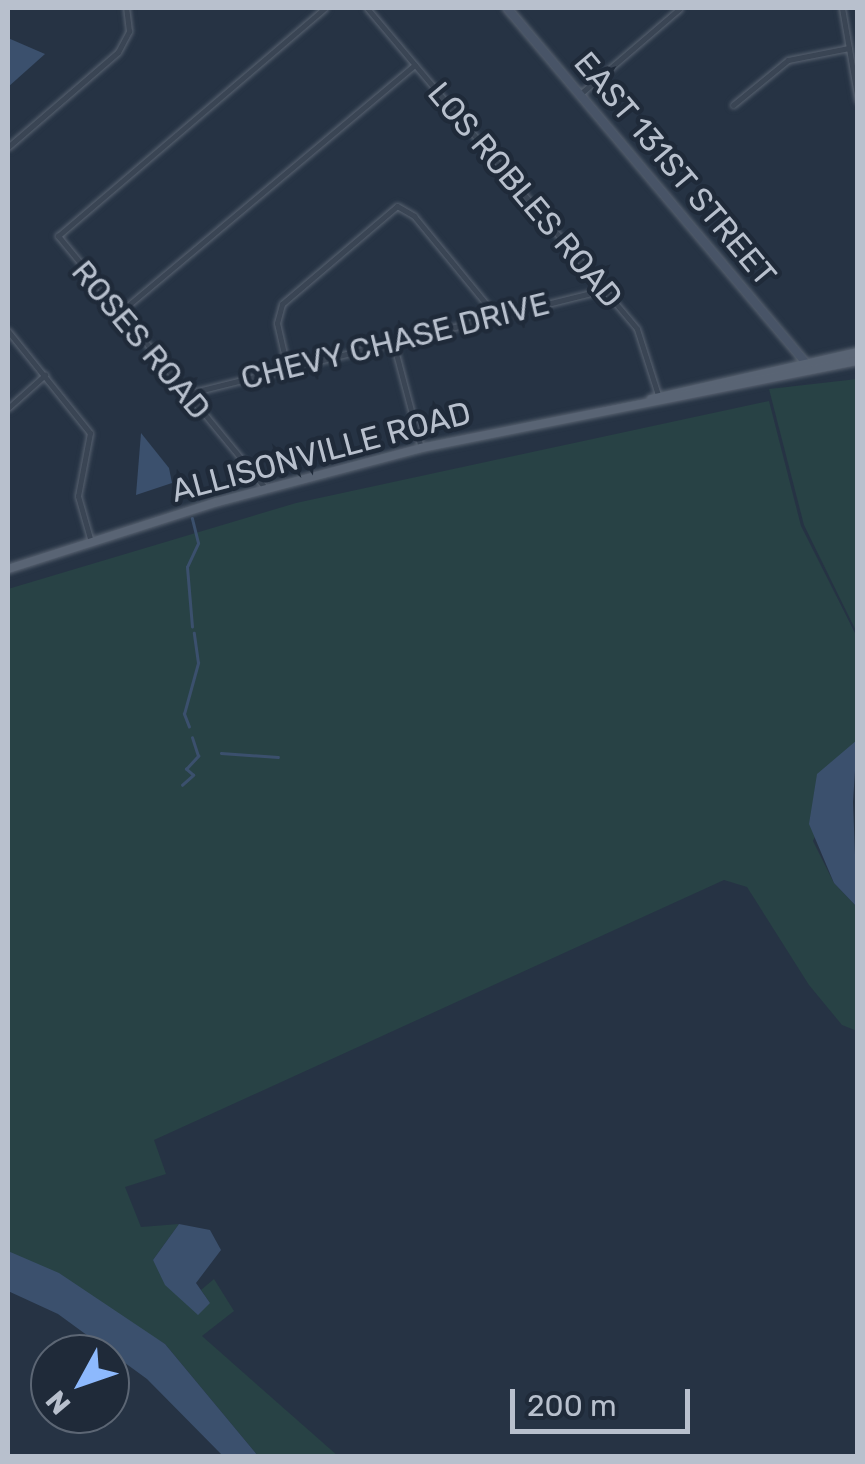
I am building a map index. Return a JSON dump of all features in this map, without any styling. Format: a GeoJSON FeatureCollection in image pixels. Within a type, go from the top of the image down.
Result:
{"type":"FeatureCollection","features":[{"type":"Feature","properties":{"kind":"main road","name":"ALLISONVILLE ROAD"},"geometry":{"type":"LineString","coordinates":[[8,569],[266,488],[420,448],[858,352]]}},
{"type":"Feature","properties":{"kind":"main road","name":"ALLISONVILLE ROAD"},"geometry":{"type":"LineString","coordinates":[[655,397],[858,361]]}},
{"type":"Feature","properties":{"kind":"street"},"geometry":{"type":"LineString","coordinates":[[8,146],[118,52],[129,31],[126,8]]}},
{"type":"Feature","properties":{"kind":"street","name":"ROSES ROAD"},"geometry":{"type":"LineString","coordinates":[[266,488],[58,236],[325,8]]}},
{"type":"Feature","properties":{"kind":"street","name":"LOS ROBLES ROAD"},"geometry":{"type":"LineString","coordinates":[[367,8],[644,340],[655,397]]}},
{"type":"Feature","properties":{"kind":"street"},"geometry":{"type":"LineString","coordinates":[[579,94],[680,8]]}},
{"type":"Feature","properties":{"kind":"street"},"geometry":{"type":"LineString","coordinates":[[842,8],[858,102]]}},
{"type":"Feature","properties":{"kind":"street","name":"EAST 131ST STREET"},"geometry":{"type":"LineString","coordinates":[[512,9],[805,362]]}},
{"type":"Feature","properties":{"kind":"street"},"geometry":{"type":"LineString","coordinates":[[733,105],[788,60],[849,48]]}},
{"type":"Feature","properties":{"kind":"street"},"geometry":{"type":"LineString","coordinates":[[118,313],[415,65]]}},
{"type":"Feature","properties":{"kind":"street"},"geometry":{"type":"LineString","coordinates":[[287,368],[277,323],[282,304],[397,206],[414,216],[497,317]]}},
{"type":"Feature","properties":{"kind":"street","name":"CHEVY CHASE DRIVE"},"geometry":{"type":"LineString","coordinates":[[186,394],[604,290]]}},
{"type":"Feature","properties":{"kind":"street"},"geometry":{"type":"LineString","coordinates":[[8,331],[90,432],[78,496],[91,542]]}},
{"type":"Feature","properties":{"kind":"street"},"geometry":{"type":"LineString","coordinates":[[394,342],[420,448]]}},
{"type":"Feature","properties":{"kind":"street"},"geometry":{"type":"LineString","coordinates":[[8,408],[45,375]]}},
{"type":"Feature","properties":{"kind":"green space"},"geometry":{"type":"Polygon","coordinates":[[[858,379],[857,633],[804,525],[769,389],[858,379]]]}},
{"type":"Feature","properties":{"kind":"green space"},"geometry":{"type":"Polygon","coordinates":[[[769,401],[801,526],[857,637],[857,742],[813,841],[834,883],[857,907],[857,1031],[842,1025],[809,985],[747,887],[724,880],[154,1140],[166,1174],[125,1187],[141,1227],[179,1224],[153,1260],[210,1303],[201,1290],[214,1279],[234,1311],[202,1336],[338,1456],[258,1456],[165,1344],[8,1251],[8,589],[296,503],[769,401]]]}},
{"type":"Feature","properties":{"kind":"water"},"geometry":{"type":"Polygon","coordinates":[[[8,38],[45,54],[8,87],[8,38]]]}},
{"type":"Feature","properties":{"kind":"water"},"geometry":{"type":"Polygon","coordinates":[[[141,433],[169,468],[172,483],[136,495],[141,433]]]}},
{"type":"Feature","properties":{"kind":"water"},"geometry":{"type":"Polygon","coordinates":[[[857,740],[853,802],[857,907],[834,883],[809,824],[817,774],[857,740]]]}},
{"type":"Feature","properties":{"kind":"water"},"geometry":{"type":"Polygon","coordinates":[[[179,1224],[210,1230],[221,1250],[196,1283],[210,1303],[198,1315],[165,1285],[153,1260],[179,1224]]]}},
{"type":"Feature","properties":{"kind":"water"},"geometry":{"type":"Polygon","coordinates":[[[8,1251],[59,1273],[165,1344],[258,1456],[223,1456],[130,1367],[130,1334],[85,1334],[58,1314],[8,1291],[8,1251]]]}},
{"type":"Feature","properties":{"kind":"waterway"},"geometry":{"type":"LineString","coordinates":[[192,519],[198,543],[187,567],[192,627]]}},
{"type":"Feature","properties":{"kind":"waterway"},"geometry":{"type":"LineString","coordinates":[[189,727],[184,714],[198,663],[194,633]]}},
{"type":"Feature","properties":{"kind":"waterway"},"geometry":{"type":"LineString","coordinates":[[182,785],[193,775],[186,769],[198,756],[192,738]]}},
{"type":"Feature","properties":{"kind":"waterway"},"geometry":{"type":"LineString","coordinates":[[221,753],[278,757]]}}]}
